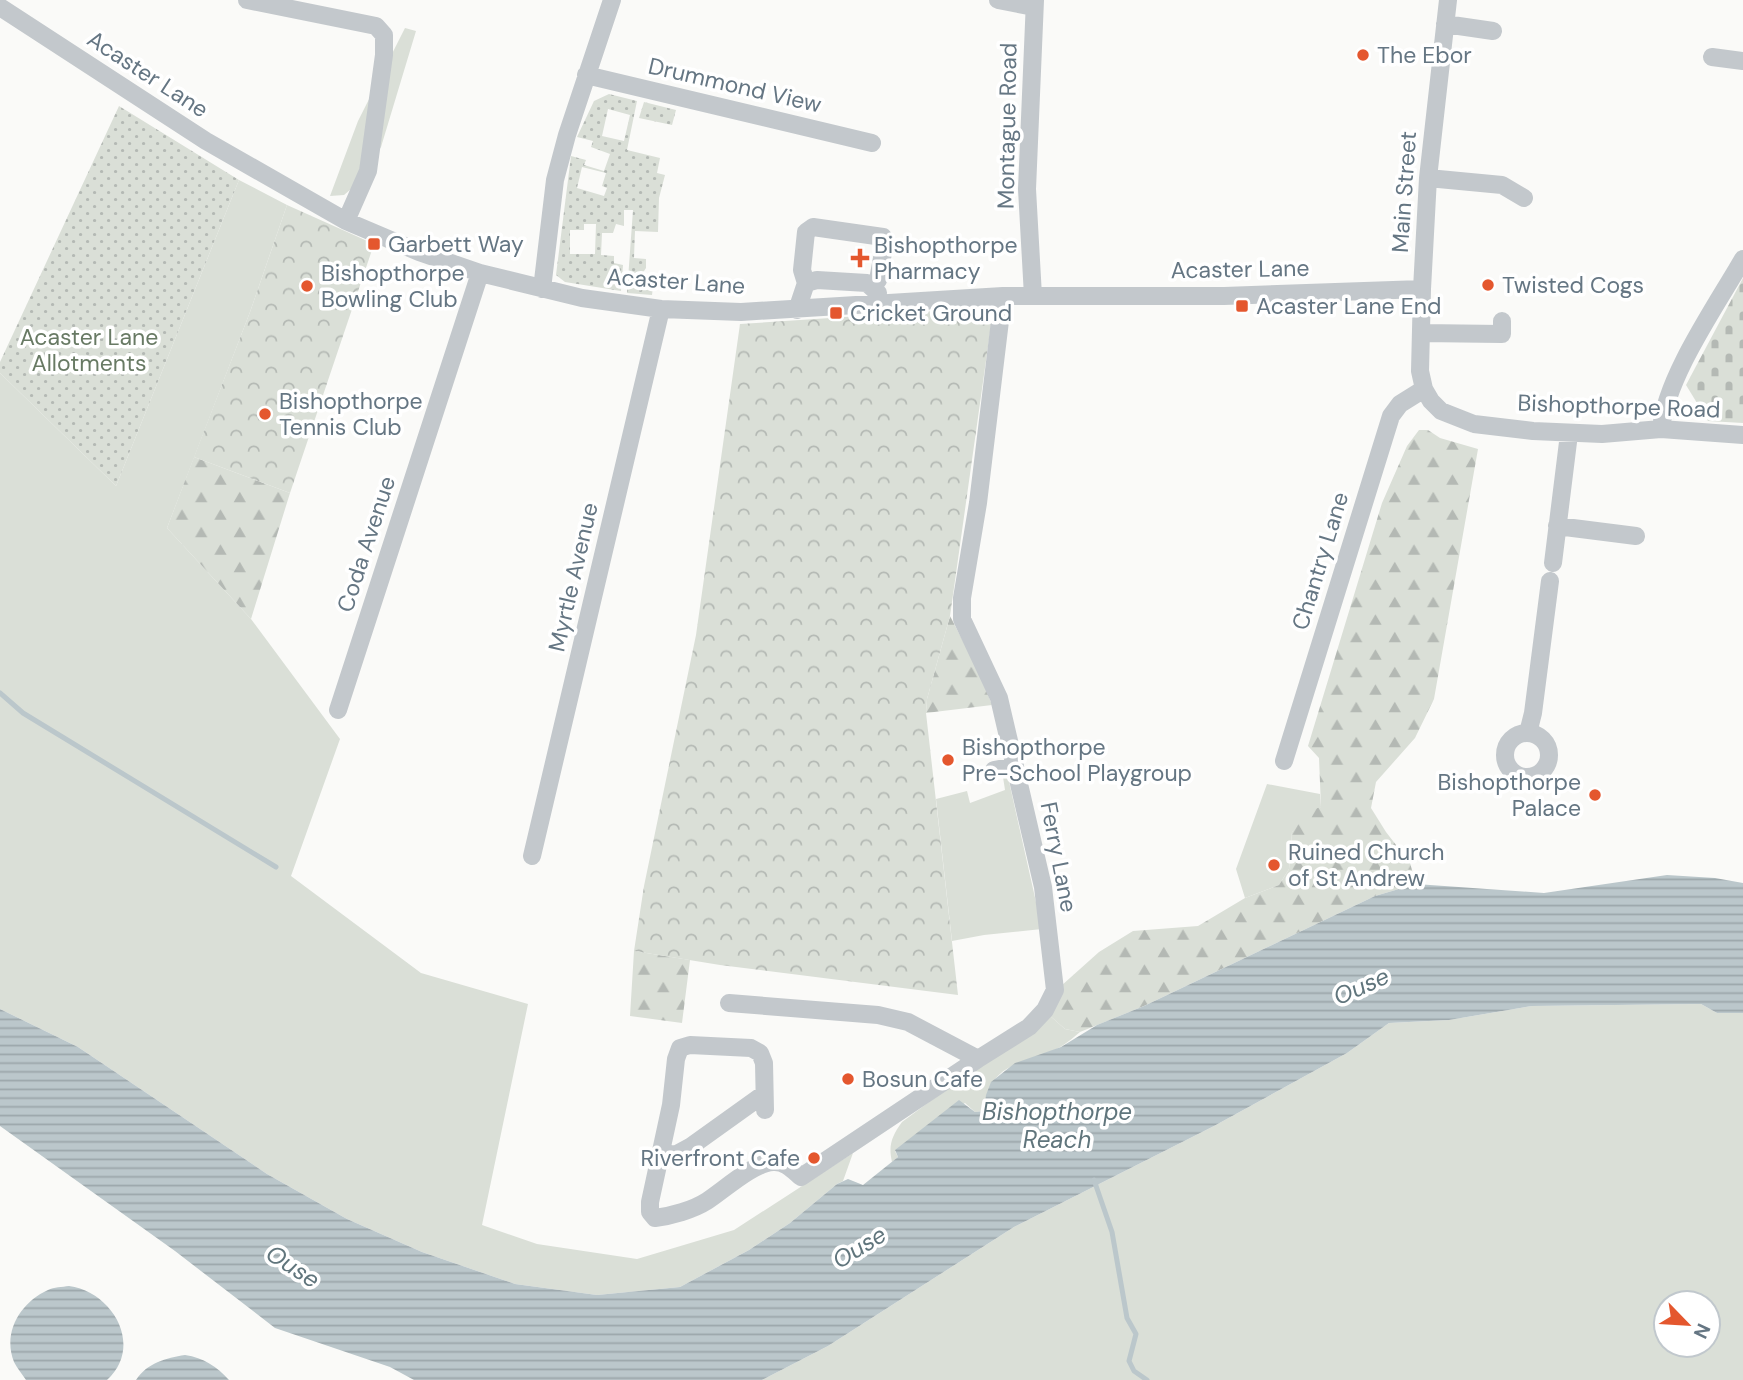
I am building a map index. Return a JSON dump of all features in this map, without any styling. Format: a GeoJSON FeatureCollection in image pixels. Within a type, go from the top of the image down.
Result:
{"type":"FeatureCollection","features":[{"type":"Feature","properties":{"kind":"street"},"geometry":{"type":"LineString","coordinates":[[247,0],[376,26],[384,35],[384,55],[368,171],[346,221]]}},
{"type":"Feature","properties":{"kind":"street"},"geometry":{"type":"LineString","coordinates":[[542,289],[555,180],[586,75],[612,0]]}},
{"type":"Feature","properties":{"kind":"street"},"geometry":{"type":"LineString","coordinates":[[998,0],[1034,3]]}},
{"type":"Feature","properties":{"kind":"street","name":"Main Street"},"geometry":{"type":"LineString","coordinates":[[1424,389],[1420,370],[1432,54],[1445,24],[1448,0]]}},
{"type":"Feature","properties":{"kind":"street","name":"Montague Road"},"geometry":{"type":"LineString","coordinates":[[1033,296],[1027,188],[1034,3]]}},
{"type":"Feature","properties":{"kind":"street","name":"Acaster Lane"},"geometry":{"type":"LineString","coordinates":[[0,7],[206,141],[346,221],[380,237],[480,273],[582,298],[661,309],[710,312],[797,310],[1003,296],[1224,296],[1422,289]]}},
{"type":"Feature","properties":{"kind":"street"},"geometry":{"type":"LineString","coordinates":[[1445,24],[1493,31]]}},
{"type":"Feature","properties":{"kind":"street"},"geometry":{"type":"LineString","coordinates":[[1712,57],[1743,61]]}},
{"type":"Feature","properties":{"kind":"street","name":"Drummond View"},"geometry":{"type":"LineString","coordinates":[[586,75],[872,143]]}},
{"type":"Feature","properties":{"kind":"street"},"geometry":{"type":"LineString","coordinates":[[1429,178],[1502,185],[1524,198]]}},
{"type":"Feature","properties":{"kind":"street"},"geometry":{"type":"LineString","coordinates":[[797,310],[806,284],[802,270],[806,232],[813,227],[883,237],[885,242],[878,280],[873,286]]}},
{"type":"Feature","properties":{"kind":"street"},"geometry":{"type":"LineString","coordinates":[[1661,429],[1662,413],[1671,388],[1743,259]]}},
{"type":"Feature","properties":{"kind":"street","name":"Coda Avenue"},"geometry":{"type":"LineString","coordinates":[[338,710],[480,273]]}},
{"type":"Feature","properties":{"kind":"street"},"geometry":{"type":"LineString","coordinates":[[806,284],[817,280],[867,283],[873,286],[886,303]]}},
{"type":"Feature","properties":{"kind":"street","name":"Ferry Lane"},"geometry":{"type":"LineString","coordinates":[[661,1155],[650,1202],[650,1212],[655,1218],[703,1203],[762,1164],[776,1162],[787,1165],[801,1177],[1029,1027],[1045,1010],[1055,990],[1043,887],[999,698],[962,619],[962,598],[978,503],[1003,296]]}},
{"type":"Feature","properties":{"kind":"street","name":"Myrtle Avenue"},"geometry":{"type":"LineString","coordinates":[[532,856],[661,309]]}},
{"type":"Feature","properties":{"kind":"street"},"geometry":{"type":"LineString","coordinates":[[1421,333],[1502,334],[1502,321]]}},
{"type":"Feature","properties":{"kind":"street","name":"Bishopthorpe Road"},"geometry":{"type":"LineString","coordinates":[[1424,389],[1441,411],[1455,418],[1494,426],[1569,433],[1661,429],[1743,435]]}},
{"type":"Feature","properties":{"kind":"street","name":"Chantry Lane"},"geometry":{"type":"LineString","coordinates":[[1284,761],[1391,416],[1400,404],[1424,389]]}},
{"type":"Feature","properties":{"kind":"street"},"geometry":{"type":"LineString","coordinates":[[1528,733],[1533,713],[1569,433]]}},
{"type":"Feature","properties":{"kind":"street"},"geometry":{"type":"LineString","coordinates":[[1557,526],[1636,536]]}},
{"type":"Feature","properties":{"kind":"street"},"geometry":{"type":"LineString","coordinates":[[994,770],[1015,766]]}},
{"type":"Feature","properties":{"kind":"street"},"geometry":{"type":"LineString","coordinates":[[729,1003],[878,1015],[908,1022],[978,1059]]}},
{"type":"Feature","properties":{"kind":"street"},"geometry":{"type":"LineString","coordinates":[[690,1045],[751,1048],[760,1053],[764,1063],[765,1102],[677,1154],[661,1155],[680,1048],[690,1045]]}},
{"type":"Feature","properties":{"kind":"green space"},"geometry":{"type":"Polygon","coordinates":[[[405,28],[416,31],[381,147],[351,189],[344,195],[330,196],[358,121],[405,28]]]}},
{"type":"Feature","properties":{"kind":"green space"},"geometry":{"type":"Polygon","coordinates":[[[609,94],[637,101],[627,150],[660,158],[657,173],[665,175],[659,198],[658,232],[635,231],[634,258],[646,259],[646,268],[640,277],[644,284],[653,287],[652,295],[627,293],[633,210],[624,210],[624,226],[616,224],[613,233],[602,233],[601,255],[614,256],[614,263],[623,265],[621,291],[565,282],[556,275],[571,156],[586,160],[584,165],[604,171],[610,154],[591,147],[593,141],[577,137],[594,101],[609,94]],[[608,109],[602,136],[624,141],[630,115],[608,109]],[[582,167],[577,188],[604,196],[607,188],[602,186],[606,173],[582,167]],[[584,224],[584,230],[570,230],[570,254],[595,254],[596,224],[584,224]]]}},
{"type":"Feature","properties":{"kind":"green space"},"geometry":{"type":"Polygon","coordinates":[[[644,102],[676,110],[672,125],[639,118],[644,102]]]}},
{"type":"Feature","properties":{"kind":"green space","name":"Acaster Lane Allotments"},"geometry":{"type":"Polygon","coordinates":[[[119,106],[239,180],[116,486],[0,373],[0,362],[119,106]]]}},
{"type":"Feature","properties":{"kind":"green space"},"geometry":{"type":"Polygon","coordinates":[[[239,180],[287,205],[250,312],[167,528],[251,619],[340,739],[291,876],[421,973],[528,1004],[482,1225],[537,1244],[637,1259],[734,1230],[853,1153],[843,1181],[790,1223],[749,1250],[680,1287],[597,1295],[515,1284],[422,1252],[347,1219],[267,1174],[78,1047],[0,1009],[0,373],[116,486],[239,180]]]}},
{"type":"Feature","properties":{"kind":"green space"},"geometry":{"type":"Polygon","coordinates":[[[287,205],[374,244],[290,493],[194,457],[250,312],[287,205]]]}},
{"type":"Feature","properties":{"kind":"green space"},"geometry":{"type":"Polygon","coordinates":[[[1743,278],[1743,423],[1708,421],[1686,385],[1743,278]]]}},
{"type":"Feature","properties":{"kind":"green space"},"geometry":{"type":"Polygon","coordinates":[[[982,308],[992,318],[950,616],[927,699],[926,713],[958,995],[720,965],[634,951],[644,886],[696,635],[740,324],[982,308]]]}},
{"type":"Feature","properties":{"kind":"green space"},"geometry":{"type":"Polygon","coordinates":[[[1419,430],[1428,430],[1440,438],[1478,449],[1434,699],[1415,738],[1376,782],[1371,808],[1410,863],[1416,884],[1375,896],[1144,1006],[1080,1032],[1065,1029],[1048,1014],[1061,986],[1099,952],[1133,931],[1198,926],[1245,898],[1279,885],[1289,869],[1292,832],[1308,811],[1321,807],[1319,758],[1308,746],[1382,503],[1407,446],[1419,430]]]}},
{"type":"Feature","properties":{"kind":"green space"},"geometry":{"type":"Polygon","coordinates":[[[194,457],[290,493],[251,619],[167,528],[194,457]]]}},
{"type":"Feature","properties":{"kind":"green space"},"geometry":{"type":"Polygon","coordinates":[[[950,616],[980,674],[992,705],[926,713],[927,699],[950,616]]]}},
{"type":"Feature","properties":{"kind":"green space"},"geometry":{"type":"Polygon","coordinates":[[[1003,777],[1008,777],[1042,929],[952,941],[936,799],[967,791],[970,803],[1005,790],[1003,777]]]}},
{"type":"Feature","properties":{"kind":"green space"},"geometry":{"type":"Polygon","coordinates":[[[1267,784],[1320,794],[1321,807],[1292,832],[1289,869],[1279,885],[1245,898],[1236,869],[1267,784]]]}},
{"type":"Feature","properties":{"kind":"green space"},"geometry":{"type":"Polygon","coordinates":[[[634,951],[690,960],[682,1023],[630,1016],[634,951]]]}},
{"type":"Feature","properties":{"kind":"green space"},"geometry":{"type":"Polygon","coordinates":[[[1701,1004],[1717,1013],[1743,1013],[1743,1380],[762,1380],[828,1346],[1014,1227],[1214,1126],[1347,1053],[1389,1023],[1449,1020],[1532,1006],[1701,1004]]]}},
{"type":"Feature","properties":{"kind":"green space"},"geometry":{"type":"Polygon","coordinates":[[[1048,1014],[1065,1029],[1080,1032],[1049,1053],[1002,1072],[988,1094],[984,1111],[975,1112],[965,1103],[895,1151],[898,1157],[892,1162],[892,1141],[902,1122],[1048,1014]]]}},
{"type":"Feature","properties":{"kind":"water","name":"Bishopthorpe Reach"},"geometry":{"type":"Polygon","coordinates":[[[1667,875],[1743,883],[1743,1013],[1717,1013],[1701,1004],[1532,1006],[1449,1020],[1389,1023],[1347,1053],[1214,1126],[1014,1227],[828,1346],[762,1380],[414,1380],[390,1367],[275,1328],[175,1251],[0,1126],[0,1009],[78,1047],[267,1174],[347,1219],[422,1252],[515,1284],[597,1295],[680,1287],[749,1250],[790,1223],[837,1184],[848,1179],[863,1185],[898,1157],[895,1150],[959,1100],[975,1112],[984,1111],[991,1082],[1015,1063],[1061,1047],[1097,1025],[1144,1006],[1375,896],[1416,884],[1544,893],[1667,875]]]}},
{"type":"Feature","properties":{"kind":"water"},"geometry":{"type":"Polygon","coordinates":[[[69,1286],[85,1290],[99,1298],[118,1322],[123,1337],[123,1352],[118,1366],[107,1380],[26,1380],[14,1362],[11,1351],[10,1340],[16,1319],[38,1295],[53,1288],[69,1286]]]}},
{"type":"Feature","properties":{"kind":"water"},"geometry":{"type":"Polygon","coordinates":[[[185,1355],[209,1363],[229,1380],[136,1380],[157,1362],[185,1355]]]}},
{"type":"Feature","properties":{"kind":"waterway"},"geometry":{"type":"LineString","coordinates":[[0,693],[23,713],[276,867]]}},
{"type":"Feature","properties":{"kind":"waterway"},"geometry":{"type":"LineString","coordinates":[[1094,1180],[1112,1232],[1127,1318],[1136,1334],[1129,1361],[1134,1371],[1147,1380]]}},
{"type":"Feature","properties":{"kind":"place","name":"The Ebor"},"geometry":{"type":"Point","coordinates":[1363,55]}},
{"type":"Feature","properties":{"kind":"place","name":"Garbett Way"},"geometry":{"type":"Point","coordinates":[374,244]}},
{"type":"Feature","properties":{"kind":"place","name":"Bishopthorpe Pharmacy"},"geometry":{"type":"Point","coordinates":[860,258]}},
{"type":"Feature","properties":{"kind":"place","name":"Twisted Cogs"},"geometry":{"type":"Point","coordinates":[1488,285]}},
{"type":"Feature","properties":{"kind":"place","name":"Bishopthorpe Bowling Club"},"geometry":{"type":"Point","coordinates":[307,286]}},
{"type":"Feature","properties":{"kind":"place","name":"Acaster Lane End"},"geometry":{"type":"Point","coordinates":[1242,306]}},
{"type":"Feature","properties":{"kind":"place","name":"Cricket Ground"},"geometry":{"type":"Point","coordinates":[836,313]}},
{"type":"Feature","properties":{"kind":"place","name":"Bishopthorpe Tennis Club"},"geometry":{"type":"Point","coordinates":[265,414]}},
{"type":"Feature","properties":{"kind":"place","name":"Bishopthorpe Pre-School Playgroup"},"geometry":{"type":"Point","coordinates":[948,760]}},
{"type":"Feature","properties":{"kind":"place","name":"Bishopthorpe Palace"},"geometry":{"type":"Point","coordinates":[1595,795]}},
{"type":"Feature","properties":{"kind":"place","name":"Ruined Church of St Andrew"},"geometry":{"type":"Point","coordinates":[1274,865]}},
{"type":"Feature","properties":{"kind":"place","name":"Bosun Cafe"},"geometry":{"type":"Point","coordinates":[848,1079]}},
{"type":"Feature","properties":{"kind":"place","name":"Riverfront Cafe"},"geometry":{"type":"Point","coordinates":[814,1158]}},
{"type":"Feature","properties":{"kind":"water label","name":"Ouse"},"geometry":{"type":"Point","coordinates":[1361,986]}},
{"type":"Feature","properties":{"kind":"water label","name":"Ouse"},"geometry":{"type":"Point","coordinates":[859,1247]}},
{"type":"Feature","properties":{"kind":"water label","name":"Ouse"},"geometry":{"type":"Point","coordinates":[293,1266]}}]}
